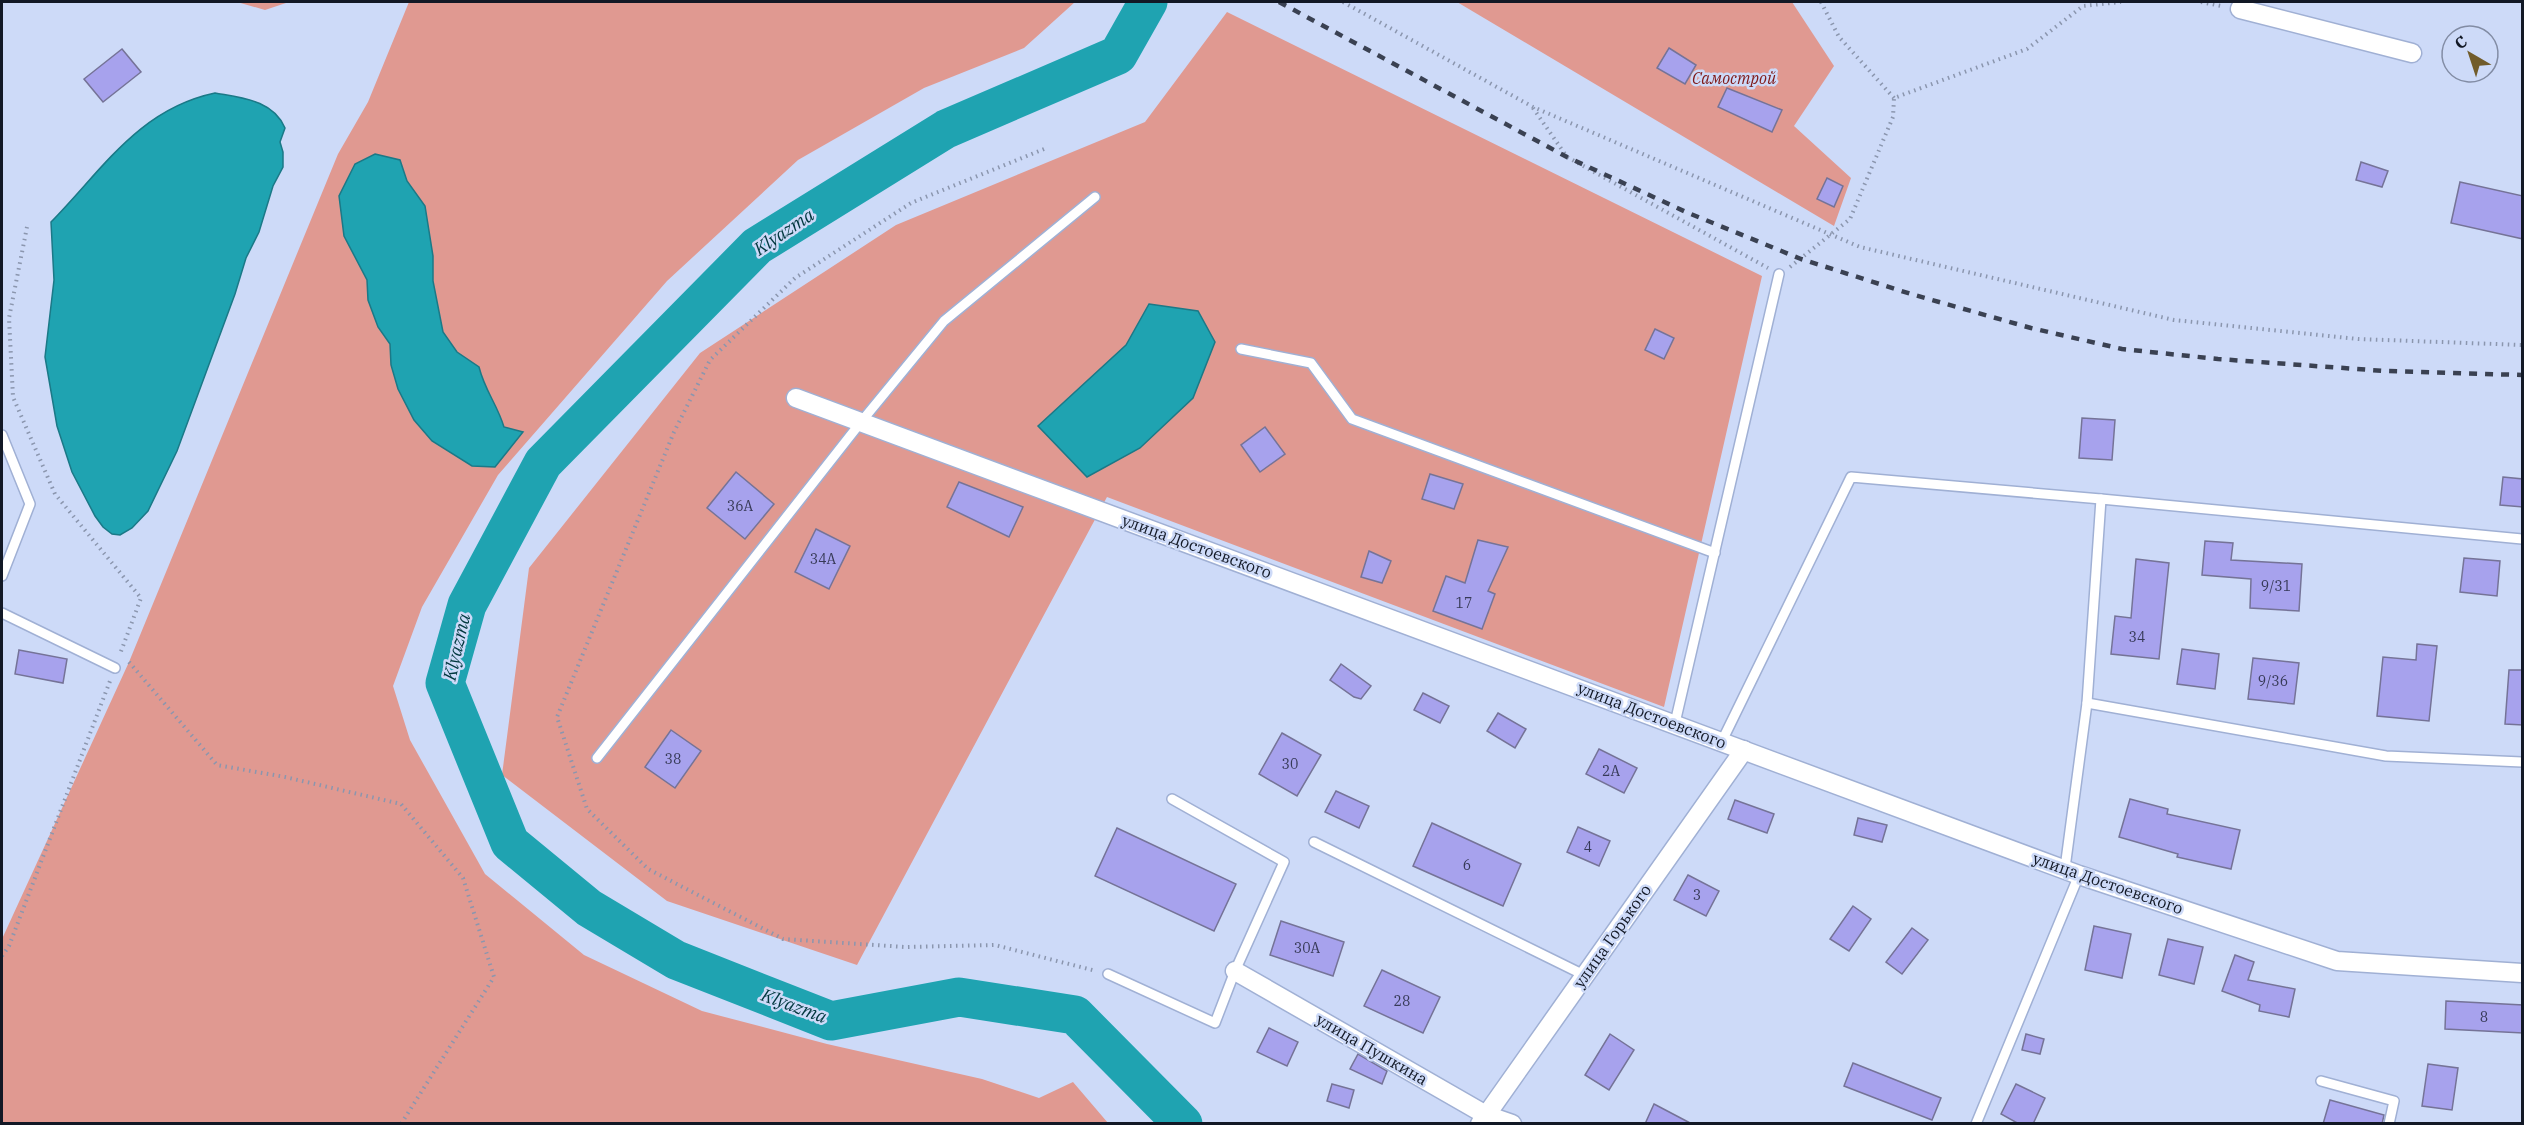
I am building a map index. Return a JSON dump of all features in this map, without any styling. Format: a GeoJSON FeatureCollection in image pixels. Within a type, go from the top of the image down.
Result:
{"type":"FeatureCollection","features":[{"type":"Feature","properties":{"kind":"street"},"geometry":{"type":"LineString","coordinates":[[2244,2],[2240,9],[2412,53]]}},
{"type":"Feature","properties":{"kind":"street","name":"улица Достоевского"},"geometry":{"type":"LineString","coordinates":[[796,398],[2072,871],[2337,961],[2523,973]]}},
{"type":"Feature","properties":{"kind":"street","name":"улица Горького"},"geometry":{"type":"LineString","coordinates":[[1483,1119],[1744,750]]}},
{"type":"Feature","properties":{"kind":"street","name":"улица Пушкина"},"geometry":{"type":"LineString","coordinates":[[1235,971],[1483,1119],[1512,1124]]}},
{"type":"Feature","properties":{"kind":"lane"},"geometry":{"type":"LineString","coordinates":[[597,758],[861,422],[944,321],[1095,197]]}},
{"type":"Feature","properties":{"kind":"lane"},"geometry":{"type":"LineString","coordinates":[[1675,723],[1779,274]]}},
{"type":"Feature","properties":{"kind":"lane"},"geometry":{"type":"LineString","coordinates":[[1241,350],[1311,363],[1352,419],[1715,553]]}},
{"type":"Feature","properties":{"kind":"lane"},"geometry":{"type":"LineString","coordinates":[[2,435],[30,504],[2,576]]}},
{"type":"Feature","properties":{"kind":"lane"},"geometry":{"type":"LineString","coordinates":[[1722,741],[1851,477],[2523,539]]}},
{"type":"Feature","properties":{"kind":"lane"},"geometry":{"type":"LineString","coordinates":[[1976,1124],[2072,871],[2102,499]]}},
{"type":"Feature","properties":{"kind":"lane"},"geometry":{"type":"LineString","coordinates":[[2,613],[115,668]]}},
{"type":"Feature","properties":{"kind":"lane"},"geometry":{"type":"LineString","coordinates":[[2087,703],[2386,756],[2523,762]]}},
{"type":"Feature","properties":{"kind":"lane"},"geometry":{"type":"LineString","coordinates":[[1108,974],[1215,1023],[1235,971],[1284,862],[1172,799]]}},
{"type":"Feature","properties":{"kind":"lane"},"geometry":{"type":"LineString","coordinates":[[1314,842],[1584,975]]}},
{"type":"Feature","properties":{"kind":"lane"},"geometry":{"type":"LineString","coordinates":[[2321,1081],[2394,1101],[2390,1124]]}},
{"type":"Feature","properties":{"kind":"path"},"geometry":{"type":"LineString","coordinates":[[1343,2],[1533,107],[1860,247],[2174,320],[2358,339],[2523,345]]}},
{"type":"Feature","properties":{"kind":"path"},"geometry":{"type":"LineString","coordinates":[[1533,107],[1567,158],[1779,274],[1850,219],[1893,117],[1894,98],[1839,37],[1821,2]]}},
{"type":"Feature","properties":{"kind":"path"},"geometry":{"type":"LineString","coordinates":[[1894,98],[2027,49],[2083,6],[2121,2]]}},
{"type":"Feature","properties":{"kind":"path"},"geometry":{"type":"LineString","coordinates":[[1044,149],[911,203],[795,278],[710,360],[674,432],[557,717],[586,809],[648,869],[783,939],[905,947],[995,945],[1108,974]]}},
{"type":"Feature","properties":{"kind":"path"},"geometry":{"type":"LineString","coordinates":[[2,956],[9,946],[141,598],[55,494],[13,397],[9,318],[27,227]]}},
{"type":"Feature","properties":{"kind":"path"},"geometry":{"type":"LineString","coordinates":[[121,652],[217,765],[285,777],[401,804],[463,878],[494,977],[401,1124]]}},
{"type":"Feature","properties":{"kind":"green space"},"geometry":{"type":"Polygon","coordinates":[[[237,2],[289,2],[265,10],[237,2]]]}},
{"type":"Feature","properties":{"kind":"green space"},"geometry":{"type":"Polygon","coordinates":[[[409,2],[1075,2],[1024,48],[924,88],[798,160],[667,281],[498,475],[422,607],[393,686],[410,740],[485,874],[584,955],[702,1011],[827,1044],[982,1079],[1039,1098],[1073,1082],[1108,1123],[2,1124],[2,939],[129,662],[338,154],[368,102],[409,2]]]}},
{"type":"Feature","properties":{"kind":"green space","name":"Самострой"},"geometry":{"type":"Polygon","coordinates":[[[1457,2],[1792,2],[1834,66],[1794,126],[1851,178],[1834,226],[1457,2]]]}},
{"type":"Feature","properties":{"kind":"green space"},"geometry":{"type":"Polygon","coordinates":[[[1227,12],[1762,276],[1664,707],[1107,497],[857,965],[667,901],[502,775],[529,568],[700,353],[896,225],[1145,122],[1227,12]]]}},
{"type":"Feature","properties":{"kind":"shaded area"},"geometry":{"type":"Polygon","coordinates":[[[215,93],[256,102],[273,111],[285,128],[280,142],[283,167],[273,186],[259,232],[246,258],[177,451],[148,511],[132,528],[120,535],[112,534],[95,516],[72,472],[57,426],[45,357],[54,280],[51,222],[106,162],[143,127],[165,112],[188,101],[215,93]]]}},
{"type":"Feature","properties":{"kind":"shaded area"},"geometry":{"type":"Polygon","coordinates":[[[375,154],[400,160],[407,181],[425,206],[433,256],[433,281],[443,332],[457,352],[479,367],[504,427],[523,432],[495,467],[472,466],[432,441],[414,420],[398,389],[391,365],[390,344],[378,327],[368,300],[367,280],[344,236],[339,196],[355,164],[375,154]]]}},
{"type":"Feature","properties":{"kind":"shaded area"},"geometry":{"type":"Polygon","coordinates":[[[1149,304],[1198,311],[1215,342],[1193,398],[1140,448],[1087,477],[1038,426],[1126,345],[1149,304]]]}},
{"type":"Feature","properties":{"kind":"building"},"geometry":{"type":"Polygon","coordinates":[[[1669,48],[1696,65],[1685,84],[1657,68],[1669,48]]]}},
{"type":"Feature","properties":{"kind":"building"},"geometry":{"type":"Polygon","coordinates":[[[122,49],[141,72],[103,102],[84,79],[122,49]]]}},
{"type":"Feature","properties":{"kind":"building"},"geometry":{"type":"Polygon","coordinates":[[[1727,88],[1782,110],[1772,132],[1718,107],[1727,88]]]}},
{"type":"Feature","properties":{"kind":"building"},"geometry":{"type":"Polygon","coordinates":[[[2361,162],[2388,171],[2382,187],[2356,180],[2361,162]]]}},
{"type":"Feature","properties":{"kind":"building"},"geometry":{"type":"Polygon","coordinates":[[[1827,178],[1843,186],[1834,207],[1817,199],[1827,178]]]}},
{"type":"Feature","properties":{"kind":"building"},"geometry":{"type":"Polygon","coordinates":[[[2460,182],[2523,196],[2523,239],[2451,223],[2460,182]]]}},
{"type":"Feature","properties":{"kind":"building"},"geometry":{"type":"Polygon","coordinates":[[[1655,329],[1674,338],[1664,359],[1645,350],[1655,329]]]}},
{"type":"Feature","properties":{"kind":"building"},"geometry":{"type":"Polygon","coordinates":[[[2082,418],[2115,420],[2112,460],[2079,458],[2082,418]]]}},
{"type":"Feature","properties":{"kind":"building"},"geometry":{"type":"Polygon","coordinates":[[[1265,427],[1285,454],[1260,472],[1241,445],[1265,427]]]}},
{"type":"Feature","properties":{"kind":"building"},"geometry":{"type":"Polygon","coordinates":[[[736,472],[774,504],[745,539],[707,508],[736,472]]]}},
{"type":"Feature","properties":{"kind":"building"},"geometry":{"type":"Polygon","coordinates":[[[1430,474],[1463,484],[1454,509],[1422,499],[1430,474]]]}},
{"type":"Feature","properties":{"kind":"building"},"geometry":{"type":"Polygon","coordinates":[[[2503,477],[2523,479],[2523,507],[2500,505],[2503,477]]]}},
{"type":"Feature","properties":{"kind":"building"},"geometry":{"type":"Polygon","coordinates":[[[959,482],[1023,507],[1009,537],[947,507],[959,482]]]}},
{"type":"Feature","properties":{"kind":"building"},"geometry":{"type":"Polygon","coordinates":[[[816,529],[850,546],[829,589],[795,572],[816,529]]]}},
{"type":"Feature","properties":{"kind":"building"},"geometry":{"type":"Polygon","coordinates":[[[1478,540],[1508,547],[1488,591],[1495,594],[1482,629],[1433,611],[1446,576],[1465,583],[1478,540]]]}},
{"type":"Feature","properties":{"kind":"building"},"geometry":{"type":"Polygon","coordinates":[[[2205,541],[2233,543],[2231,560],[2302,564],[2299,611],[2250,608],[2251,579],[2202,575],[2205,541]]]}},
{"type":"Feature","properties":{"kind":"building"},"geometry":{"type":"Polygon","coordinates":[[[1369,551],[1391,561],[1382,583],[1361,577],[1369,551]]]}},
{"type":"Feature","properties":{"kind":"building"},"geometry":{"type":"Polygon","coordinates":[[[2464,558],[2500,561],[2497,596],[2460,592],[2464,558]]]}},
{"type":"Feature","properties":{"kind":"building"},"geometry":{"type":"Polygon","coordinates":[[[2136,559],[2169,563],[2159,659],[2111,654],[2115,616],[2131,618],[2136,559]]]}},
{"type":"Feature","properties":{"kind":"building"},"geometry":{"type":"Polygon","coordinates":[[[2417,644],[2437,646],[2429,721],[2377,716],[2383,657],[2416,660],[2417,644]]]}},
{"type":"Feature","properties":{"kind":"building"},"geometry":{"type":"Polygon","coordinates":[[[2182,649],[2219,654],[2215,689],[2177,684],[2182,649]]]}},
{"type":"Feature","properties":{"kind":"building"},"geometry":{"type":"Polygon","coordinates":[[[19,650],[67,659],[63,683],[15,674],[19,650]]]}},
{"type":"Feature","properties":{"kind":"building"},"geometry":{"type":"Polygon","coordinates":[[[2253,658],[2299,663],[2294,704],[2248,699],[2253,658]]]}},
{"type":"Feature","properties":{"kind":"building"},"geometry":{"type":"Polygon","coordinates":[[[1341,664],[1371,686],[1361,699],[1354,697],[1330,680],[1341,664]]]}},
{"type":"Feature","properties":{"kind":"building"},"geometry":{"type":"Polygon","coordinates":[[[2509,670],[2523,670],[2523,725],[2505,724],[2509,670]]]}},
{"type":"Feature","properties":{"kind":"building"},"geometry":{"type":"Polygon","coordinates":[[[1423,693],[1449,706],[1440,723],[1414,710],[1423,693]]]}},
{"type":"Feature","properties":{"kind":"building"},"geometry":{"type":"Polygon","coordinates":[[[1498,713],[1526,729],[1515,748],[1487,731],[1498,713]]]}},
{"type":"Feature","properties":{"kind":"building"},"geometry":{"type":"Polygon","coordinates":[[[671,730],[701,751],[675,788],[645,767],[671,730]]]}},
{"type":"Feature","properties":{"kind":"building"},"geometry":{"type":"Polygon","coordinates":[[[1282,733],[1321,755],[1297,796],[1259,774],[1282,733]]]}},
{"type":"Feature","properties":{"kind":"building"},"geometry":{"type":"Polygon","coordinates":[[[1599,749],[1637,768],[1624,793],[1586,774],[1599,749]]]}},
{"type":"Feature","properties":{"kind":"building"},"geometry":{"type":"Polygon","coordinates":[[[1336,791],[1369,806],[1359,828],[1325,812],[1336,791]]]}},
{"type":"Feature","properties":{"kind":"building"},"geometry":{"type":"Polygon","coordinates":[[[2130,799],[2168,809],[2167,814],[2240,830],[2231,869],[2177,857],[2178,854],[2119,837],[2130,799]]]}},
{"type":"Feature","properties":{"kind":"building"},"geometry":{"type":"Polygon","coordinates":[[[1735,800],[1774,814],[1767,833],[1728,819],[1735,800]]]}},
{"type":"Feature","properties":{"kind":"building"},"geometry":{"type":"Polygon","coordinates":[[[1858,818],[1887,825],[1882,842],[1854,835],[1858,818]]]}},
{"type":"Feature","properties":{"kind":"building"},"geometry":{"type":"Polygon","coordinates":[[[1432,823],[1521,864],[1503,906],[1413,866],[1432,823]]]}},
{"type":"Feature","properties":{"kind":"building"},"geometry":{"type":"Polygon","coordinates":[[[1578,827],[1610,841],[1599,866],[1567,852],[1578,827]]]}},
{"type":"Feature","properties":{"kind":"building"},"geometry":{"type":"Polygon","coordinates":[[[1117,828],[1236,884],[1214,931],[1095,876],[1117,828]]]}},
{"type":"Feature","properties":{"kind":"building"},"geometry":{"type":"Polygon","coordinates":[[[1688,875],[1719,891],[1706,916],[1674,900],[1688,875]]]}},
{"type":"Feature","properties":{"kind":"building"},"geometry":{"type":"Polygon","coordinates":[[[1853,906],[1871,919],[1849,951],[1830,939],[1853,906]]]}},
{"type":"Feature","properties":{"kind":"building"},"geometry":{"type":"Polygon","coordinates":[[[1281,921],[1344,942],[1333,976],[1270,955],[1281,921]]]}},
{"type":"Feature","properties":{"kind":"building"},"geometry":{"type":"Polygon","coordinates":[[[2094,926],[2131,934],[2122,978],[2085,970],[2094,926]]]}},
{"type":"Feature","properties":{"kind":"building"},"geometry":{"type":"Polygon","coordinates":[[[1912,928],[1928,940],[1902,974],[1886,962],[1912,928]]]}},
{"type":"Feature","properties":{"kind":"building"},"geometry":{"type":"Polygon","coordinates":[[[2168,939],[2203,947],[2194,984],[2159,975],[2168,939]]]}},
{"type":"Feature","properties":{"kind":"building"},"geometry":{"type":"Polygon","coordinates":[[[2235,955],[2254,962],[2248,980],[2295,989],[2289,1017],[2259,1011],[2260,1005],[2222,991],[2235,955]]]}},
{"type":"Feature","properties":{"kind":"building"},"geometry":{"type":"Polygon","coordinates":[[[1382,970],[1440,997],[1423,1033],[1364,1006],[1382,970]]]}},
{"type":"Feature","properties":{"kind":"building"},"geometry":{"type":"Polygon","coordinates":[[[2446,1001],[2523,1005],[2523,1033],[2445,1029],[2446,1001]]]}},
{"type":"Feature","properties":{"kind":"building"},"geometry":{"type":"Polygon","coordinates":[[[1269,1028],[1298,1042],[1287,1066],[1257,1052],[1269,1028]]]}},
{"type":"Feature","properties":{"kind":"building"},"geometry":{"type":"Polygon","coordinates":[[[1610,1034],[1634,1050],[1609,1090],[1585,1075],[1610,1034]]]}},
{"type":"Feature","properties":{"kind":"building"},"geometry":{"type":"Polygon","coordinates":[[[2026,1034],[2044,1039],[2040,1054],[2022,1050],[2026,1034]]]}},
{"type":"Feature","properties":{"kind":"building"},"geometry":{"type":"Polygon","coordinates":[[[1358,1054],[1387,1071],[1382,1084],[1350,1069],[1358,1054]]]}},
{"type":"Feature","properties":{"kind":"building"},"geometry":{"type":"Polygon","coordinates":[[[1853,1063],[1941,1098],[1932,1120],[1844,1086],[1853,1063]]]}},
{"type":"Feature","properties":{"kind":"building"},"geometry":{"type":"Polygon","coordinates":[[[2428,1064],[2458,1068],[2452,1110],[2422,1106],[2428,1064]]]}},
{"type":"Feature","properties":{"kind":"building"},"geometry":{"type":"Polygon","coordinates":[[[1332,1084],[1354,1090],[1349,1108],[1327,1101],[1332,1084]]]}},
{"type":"Feature","properties":{"kind":"building"},"geometry":{"type":"Polygon","coordinates":[[[2016,1084],[2045,1098],[2033,1124],[2019,1124],[2001,1114],[2016,1084]]]}},
{"type":"Feature","properties":{"kind":"building"},"geometry":{"type":"Polygon","coordinates":[[[2330,1100],[2384,1115],[2382,1124],[2323,1124],[2330,1100]]]}},
{"type":"Feature","properties":{"kind":"building"},"geometry":{"type":"Polygon","coordinates":[[[1654,1104],[1692,1124],[1645,1124],[1654,1104]]]}},
{"type":"Feature","properties":{"kind":"waterway","name":"Klyazma"},"geometry":{"type":"LineString","coordinates":[[1148,2],[1118,55],[946,129],[757,246],[543,463],[467,605],[445,683],[510,843],[589,908],[676,960],[831,1021],[959,997],[1075,1015],[1183,1124]]}},
{"type":"Feature","properties":{"kind":"railway"},"geometry":{"type":"LineString","coordinates":[[1279,2],[1567,157],[1686,212],[1801,259],[1911,294],[2031,328],[2122,349],[2218,359],[2385,371],[2522,375]]}}]}
